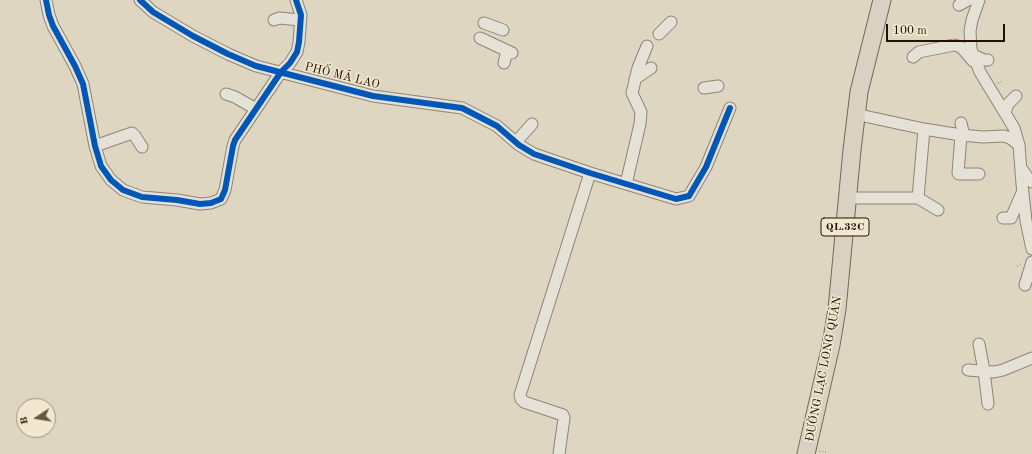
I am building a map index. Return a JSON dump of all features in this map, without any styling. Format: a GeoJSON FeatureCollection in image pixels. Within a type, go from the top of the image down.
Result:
{"type":"FeatureCollection","features":[{"type":"Feature","properties":{"kind":"highway","name":"ĐƯỜNG LẠC LONG QUÂN"},"geometry":{"type":"LineString","coordinates":[[806,454],[838,309],[855,114],[864,69],[882,0]]}},
{"type":"Feature","properties":{"kind":"street"},"geometry":{"type":"LineString","coordinates":[[46,0],[53,26],[83,84],[95,146],[101,166],[123,190],[130,193],[152,199],[177,200],[200,204],[211,203],[221,199],[225,190],[232,146],[281,72],[290,63],[297,52],[300,15],[296,0]]}},
{"type":"Feature","properties":{"kind":"street","name":"PHỐ MÃ LAO"},"geometry":{"type":"LineString","coordinates":[[140,0],[153,12],[193,36],[228,54],[256,66],[373,96],[462,108],[497,126],[516,142],[534,154],[676,199],[689,196],[706,167],[730,108]]}},
{"type":"Feature","properties":{"kind":"street"},"geometry":{"type":"LineString","coordinates":[[979,0],[970,31],[974,59],[980,72],[1014,128],[1019,145],[1022,191],[1032,249]]}},
{"type":"Feature","properties":{"kind":"street"},"geometry":{"type":"LineString","coordinates":[[274,20],[279,18],[300,20]]}},
{"type":"Feature","properties":{"kind":"street"},"geometry":{"type":"LineString","coordinates":[[659,34],[671,22]]}},
{"type":"Feature","properties":{"kind":"street"},"geometry":{"type":"LineString","coordinates":[[484,23],[503,30]]}},
{"type":"Feature","properties":{"kind":"street"},"geometry":{"type":"LineString","coordinates":[[480,38],[509,52],[504,63]]}},
{"type":"Feature","properties":{"kind":"street"},"geometry":{"type":"LineString","coordinates":[[913,58],[919,52],[958,45],[974,59],[988,60]]}},
{"type":"Feature","properties":{"kind":"street"},"geometry":{"type":"LineString","coordinates":[[626,184],[640,124],[641,112],[632,95],[638,68],[647,46]]}},
{"type":"Feature","properties":{"kind":"street"},"geometry":{"type":"LineString","coordinates":[[635,79],[651,68]]}},
{"type":"Feature","properties":{"kind":"street"},"geometry":{"type":"LineString","coordinates":[[704,88],[718,86]]}},
{"type":"Feature","properties":{"kind":"street"},"geometry":{"type":"LineString","coordinates":[[226,94],[235,97],[256,109]]}},
{"type":"Feature","properties":{"kind":"street"},"geometry":{"type":"LineString","coordinates":[[1005,113],[1008,104],[1016,96]]}},
{"type":"Feature","properties":{"kind":"street"},"geometry":{"type":"LineString","coordinates":[[855,114],[924,129],[962,135],[984,137],[1004,136],[1010,138],[1019,145]]}},
{"type":"Feature","properties":{"kind":"street"},"geometry":{"type":"LineString","coordinates":[[961,123],[962,135],[958,173],[979,174]]}},
{"type":"Feature","properties":{"kind":"street"},"geometry":{"type":"LineString","coordinates":[[516,142],[532,124]]}},
{"type":"Feature","properties":{"kind":"street"},"geometry":{"type":"LineString","coordinates":[[918,198],[924,129]]}},
{"type":"Feature","properties":{"kind":"street"},"geometry":{"type":"LineString","coordinates":[[95,146],[132,133],[142,147]]}},
{"type":"Feature","properties":{"kind":"street"},"geometry":{"type":"LineString","coordinates":[[1020,168],[1032,182]]}},
{"type":"Feature","properties":{"kind":"street"},"geometry":{"type":"LineString","coordinates":[[559,454],[564,418],[563,415],[524,402],[520,395],[590,173]]}},
{"type":"Feature","properties":{"kind":"street"},"geometry":{"type":"LineString","coordinates":[[1003,218],[1011,218],[1022,191]]}},
{"type":"Feature","properties":{"kind":"street"},"geometry":{"type":"LineString","coordinates":[[848,198],[918,198],[938,210]]}},
{"type":"Feature","properties":{"kind":"street"},"geometry":{"type":"LineString","coordinates":[[1025,285],[1032,262]]}},
{"type":"Feature","properties":{"kind":"street"},"geometry":{"type":"LineString","coordinates":[[979,344],[988,404]]}},
{"type":"Feature","properties":{"kind":"street"},"geometry":{"type":"LineString","coordinates":[[968,370],[994,372],[1022,364],[1032,358]]}},
{"type":"Feature","properties":{"kind":"cycle path"},"geometry":{"type":"LineString","coordinates":[[46,0],[53,26],[83,84],[95,146],[101,166],[111,180],[123,190],[142,197],[177,200],[200,204],[211,203],[221,199],[225,190],[235,140],[281,72],[290,63],[297,52],[301,15],[296,0]]}},
{"type":"Feature","properties":{"kind":"cycle path"},"geometry":{"type":"LineString","coordinates":[[140,0],[153,12],[193,36],[228,54],[256,66],[373,96],[462,108],[497,126],[519,145],[534,154],[676,199],[689,196],[706,167],[730,108]]}}]}
